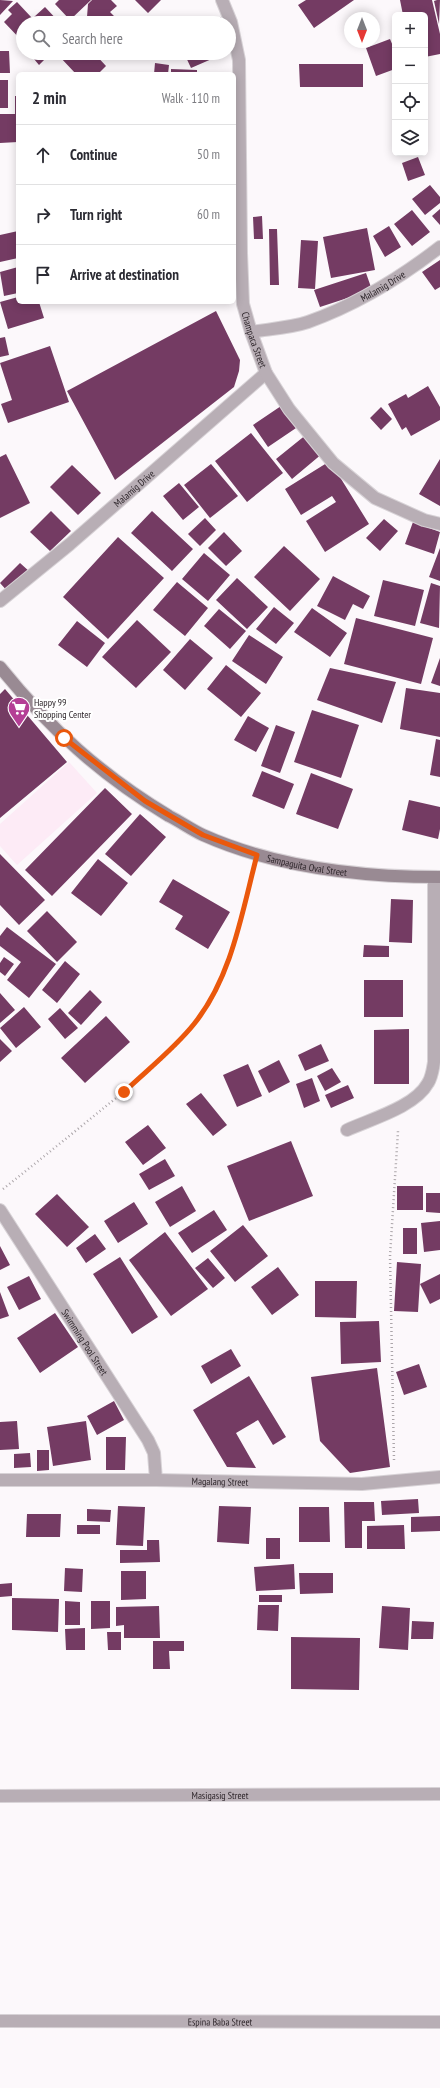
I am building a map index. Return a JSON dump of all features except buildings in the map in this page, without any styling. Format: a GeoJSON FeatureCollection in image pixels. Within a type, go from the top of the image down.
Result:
{"type":"FeatureCollection","features":[{"type":"Feature","properties":{"kind":"street","name":"Champaca Street"},"geometry":{"type":"LineString","coordinates":[[222,0],[229,16]]}},
{"type":"Feature","properties":{"kind":"street","name":"Champaca Street"},"geometry":{"type":"LineString","coordinates":[[236,46],[239,60],[243,304],[251,332],[266,373],[289,409],[333,463],[375,498],[424,520],[440,524]]}},
{"type":"Feature","properties":{"kind":"street","name":"Malamig Drive"},"geometry":{"type":"LineString","coordinates":[[251,332],[306,322],[350,304],[378,289],[440,247]]}},
{"type":"Feature","properties":{"kind":"street","name":"Malamig Drive"},"geometry":{"type":"LineString","coordinates":[[0,601],[70,544],[266,373]]}},
{"type":"Feature","properties":{"kind":"street","name":"Sampaguita Oval Street"},"geometry":{"type":"LineString","coordinates":[[0,667],[24,697],[64,738],[133,792],[203,835],[257,855],[310,868],[373,874],[437,877]]}},
{"type":"Feature","properties":{"kind":"street"},"geometry":{"type":"LineString","coordinates":[[347,1130],[400,1107],[418,1096],[429,1082],[434,1062],[437,877]]}},
{"type":"Feature","properties":{"kind":"street","name":"Swimming Pool Street"},"geometry":{"type":"LineString","coordinates":[[0,1210],[148,1440],[154,1454],[156,1480]]}},
{"type":"Feature","properties":{"kind":"street","name":"Magalang Street"},"geometry":{"type":"LineString","coordinates":[[0,1480],[156,1480],[362,1484],[440,1477]]}},
{"type":"Feature","properties":{"kind":"street","name":"Masigasig Street"},"geometry":{"type":"LineString","coordinates":[[0,1796],[440,1794]]}},
{"type":"Feature","properties":{"kind":"street","name":"Espina Baba Street"},"geometry":{"type":"LineString","coordinates":[[0,2021],[440,2022]]}},
{"type":"Feature","properties":{"kind":"path"},"geometry":{"type":"LineString","coordinates":[[0,1192],[124,1092],[194,1025],[214,995],[225,969],[257,855]]}},
{"type":"Feature","properties":{"kind":"path"},"geometry":{"type":"LineString","coordinates":[[394,1482],[390,1256],[394,1167],[400,1107]]}},
{"type":"Feature","properties":{"kind":"shaded area"},"geometry":{"type":"Polygon","coordinates":[[[69,762],[97,793],[17,865],[0,846],[0,824],[69,762]]]}},
{"type":"Feature","properties":{"kind":"place","name":"Happy 99 Shopping Center"},"geometry":{"type":"Point","coordinates":[19,728]}},
{"type":"Feature","properties":{"kind":"route"},"geometry":{"type":"LineString","coordinates":[[64,738],[102,770],[145,801],[203,835],[257,855],[225,969],[214,995],[194,1025],[124,1092]]}}]}
